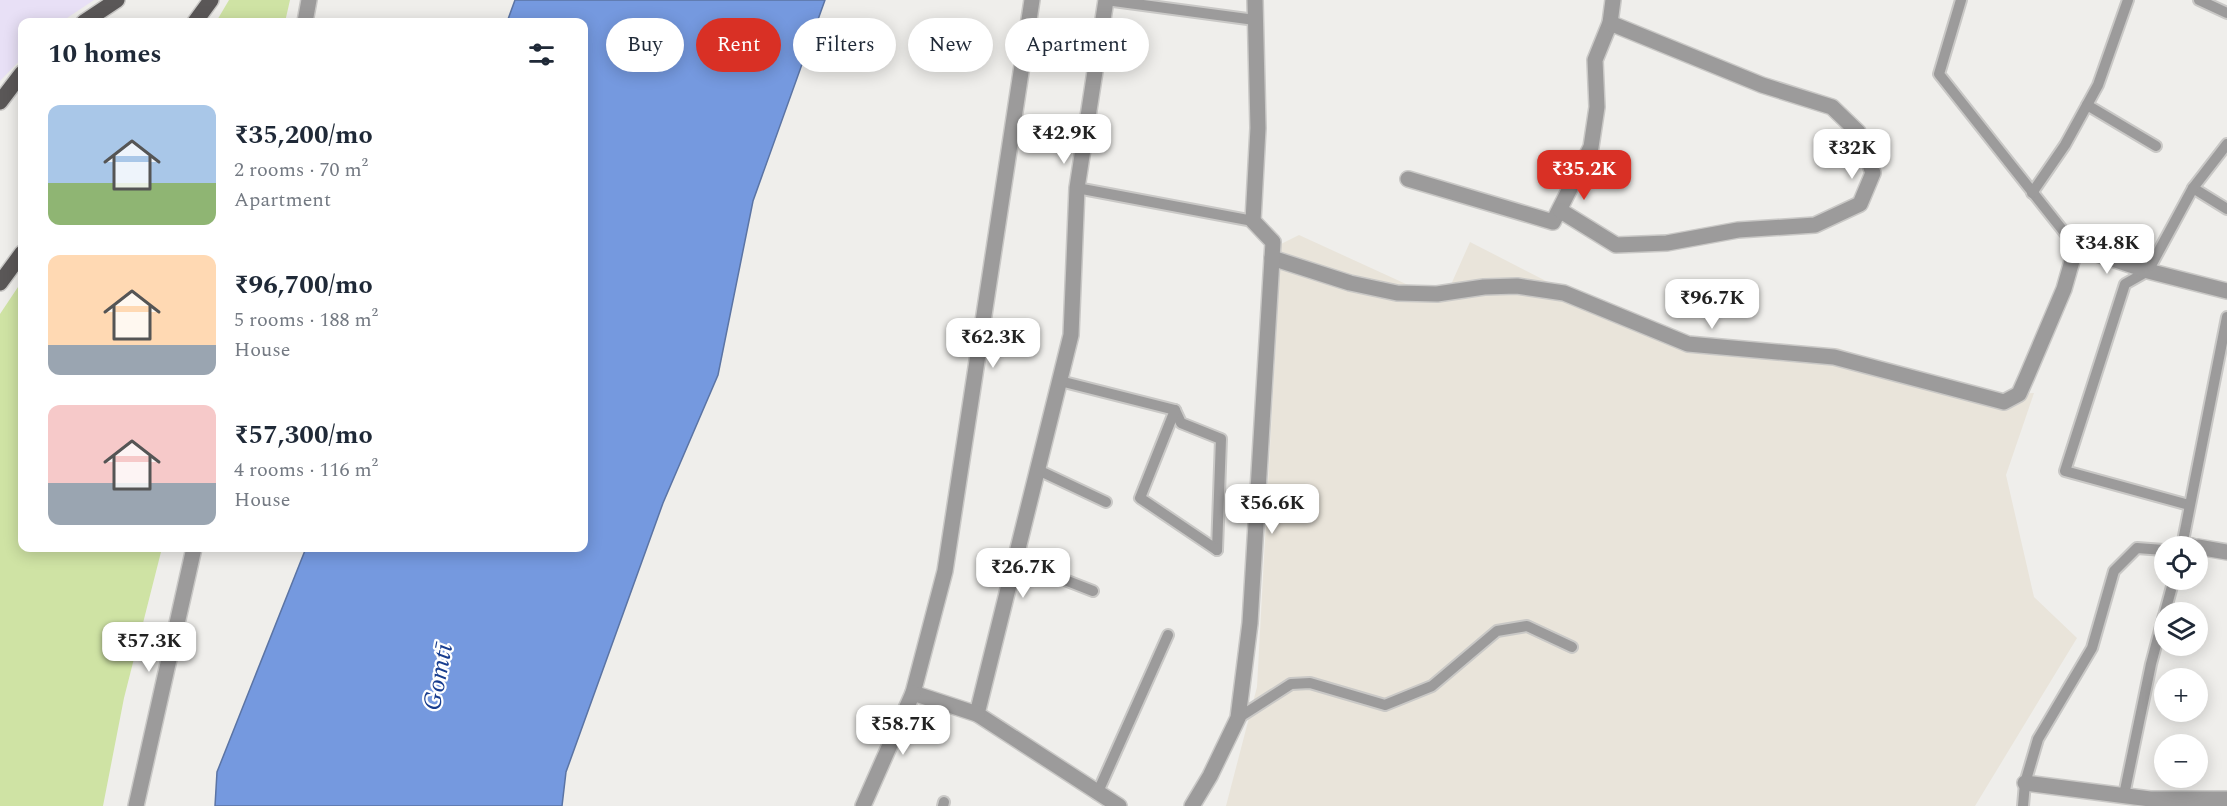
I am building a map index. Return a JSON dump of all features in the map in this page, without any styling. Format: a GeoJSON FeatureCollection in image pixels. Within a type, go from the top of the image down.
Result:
{"type":"FeatureCollection","features":[{"type":"Feature","properties":{"kind":"main road"},"geometry":{"type":"LineString","coordinates":[[90,18],[117,0]]}},
{"type":"Feature","properties":{"kind":"main road"},"geometry":{"type":"LineString","coordinates":[[198,18],[211,0]]}},
{"type":"Feature","properties":{"kind":"main road"},"geometry":{"type":"LineString","coordinates":[[0,102],[18,78]]}},
{"type":"Feature","properties":{"kind":"main road"},"geometry":{"type":"LineString","coordinates":[[0,283],[18,258]]}},
{"type":"Feature","properties":{"kind":"street"},"geometry":{"type":"LineString","coordinates":[[306,18],[309,0]]}},
{"type":"Feature","properties":{"kind":"street"},"geometry":{"type":"LineString","coordinates":[[863,806],[913,693],[945,571],[1032,0]]}},
{"type":"Feature","properties":{"kind":"street"},"geometry":{"type":"LineString","coordinates":[[977,714],[1071,335],[1077,188],[1106,0]]}},
{"type":"Feature","properties":{"kind":"street"},"geometry":{"type":"LineString","coordinates":[[1192,806],[1210,776],[1238,718],[1250,623],[1273,242],[1253,221],[1258,128],[1255,0]]}},
{"type":"Feature","properties":{"kind":"street"},"geometry":{"type":"LineString","coordinates":[[1408,179],[1553,222],[1561,211],[1591,147],[1597,107],[1595,60],[1610,23],[1613,0]]}},
{"type":"Feature","properties":{"kind":"street"},"geometry":{"type":"LineString","coordinates":[[1561,211],[1616,245],[1667,243],[1738,230],[1815,225],[1860,204],[1872,173],[1858,132],[1832,107],[1762,85],[1610,23]]}},
{"type":"Feature","properties":{"kind":"street"},"geometry":{"type":"LineString","coordinates":[[1272,258],[1350,283],[1397,293],[1437,294],[1484,286],[1517,286],[1564,293],[1688,344],[1834,357],[2004,402],[2019,394],[2064,289],[2076,247],[2148,271],[2227,291]]}},
{"type":"Feature","properties":{"kind":"street"},"geometry":{"type":"LineString","coordinates":[[2208,549],[2227,552]]}},
{"type":"Feature","properties":{"kind":"street"},"geometry":{"type":"LineString","coordinates":[[136,806],[193,552]]}},
{"type":"Feature","properties":{"kind":"street"},"geometry":{"type":"LineString","coordinates":[[913,693],[977,714],[1097,794],[1119,806]]}},
{"type":"Feature","properties":{"kind":"street"},"geometry":{"type":"LineString","coordinates":[[2025,783],[2150,799],[2227,799]]}},
{"type":"Feature","properties":{"kind":"lane"},"geometry":{"type":"LineString","coordinates":[[1106,0],[1255,20]]}},
{"type":"Feature","properties":{"kind":"lane"},"geometry":{"type":"LineString","coordinates":[[1960,0],[1939,74],[2076,247]]}},
{"type":"Feature","properties":{"kind":"lane"},"geometry":{"type":"LineString","coordinates":[[2032,193],[2065,145],[2098,85],[2128,0]]}},
{"type":"Feature","properties":{"kind":"lane"},"geometry":{"type":"LineString","coordinates":[[2199,0],[2227,13]]}},
{"type":"Feature","properties":{"kind":"lane"},"geometry":{"type":"LineString","coordinates":[[2087,105],[2156,146]]}},
{"type":"Feature","properties":{"kind":"lane"},"geometry":{"type":"LineString","coordinates":[[2189,505],[2065,471],[2125,284],[2148,271],[2193,188],[2227,144]]}},
{"type":"Feature","properties":{"kind":"lane"},"geometry":{"type":"LineString","coordinates":[[1077,188],[1253,221]]}},
{"type":"Feature","properties":{"kind":"lane"},"geometry":{"type":"LineString","coordinates":[[2193,188],[2227,209]]}},
{"type":"Feature","properties":{"kind":"lane"},"geometry":{"type":"LineString","coordinates":[[2188,536],[2189,505],[2227,317]]}},
{"type":"Feature","properties":{"kind":"lane"},"geometry":{"type":"LineString","coordinates":[[1060,381],[1175,410]]}},
{"type":"Feature","properties":{"kind":"lane"},"geometry":{"type":"LineString","coordinates":[[1175,410],[1181,423],[1221,439],[1217,550],[1140,498],[1175,410]]}},
{"type":"Feature","properties":{"kind":"lane"},"geometry":{"type":"LineString","coordinates":[[1038,470],[1106,502]]}},
{"type":"Feature","properties":{"kind":"lane"},"geometry":{"type":"LineString","coordinates":[[2023,806],[2025,783],[2038,739],[2092,648],[2114,570],[2137,548],[2154,549]]}},
{"type":"Feature","properties":{"kind":"lane"},"geometry":{"type":"LineString","coordinates":[[1016,561],[1094,591]]}},
{"type":"Feature","properties":{"kind":"lane"},"geometry":{"type":"LineString","coordinates":[[1238,718],[1291,684],[1310,683],[1385,705],[1432,686],[1497,631],[1527,626],[1572,647]]}},
{"type":"Feature","properties":{"kind":"lane"},"geometry":{"type":"LineString","coordinates":[[1097,794],[1168,635]]}},
{"type":"Feature","properties":{"kind":"lane"},"geometry":{"type":"LineString","coordinates":[[2124,795],[2155,656]]}},
{"type":"Feature","properties":{"kind":"shaded area"},"geometry":{"type":"Polygon","coordinates":[[[0,0],[94,0],[67,18],[18,18],[18,62],[0,81],[0,0]]]}},
{"type":"Feature","properties":{"kind":"shaded area"},"geometry":{"type":"Polygon","coordinates":[[[1299,235],[1430,295],[1445,298],[1470,242],[1595,306],[1692,337],[1735,347],[1838,348],[1972,396],[2034,393],[2006,475],[2034,597],[2077,638],[1975,806],[1226,806],[1257,687],[1281,244],[1299,235]]]}},
{"type":"Feature","properties":{"kind":"green space"},"geometry":{"type":"Polygon","coordinates":[[[229,0],[290,0],[286,18],[218,18],[229,0]]]}},
{"type":"Feature","properties":{"kind":"green space"},"geometry":{"type":"Polygon","coordinates":[[[18,287],[18,552],[161,552],[124,698],[103,806],[0,806],[0,314],[18,287]]]}},
{"type":"Feature","properties":{"kind":"water","name":"Gomtī"},"geometry":{"type":"Polygon","coordinates":[[[515,0],[825,0],[819,18],[793,18],[793,72],[799,72],[753,201],[718,375],[663,503],[566,772],[562,806],[215,806],[217,772],[304,552],[588,552],[588,18],[508,18],[515,0]]]}}]}
